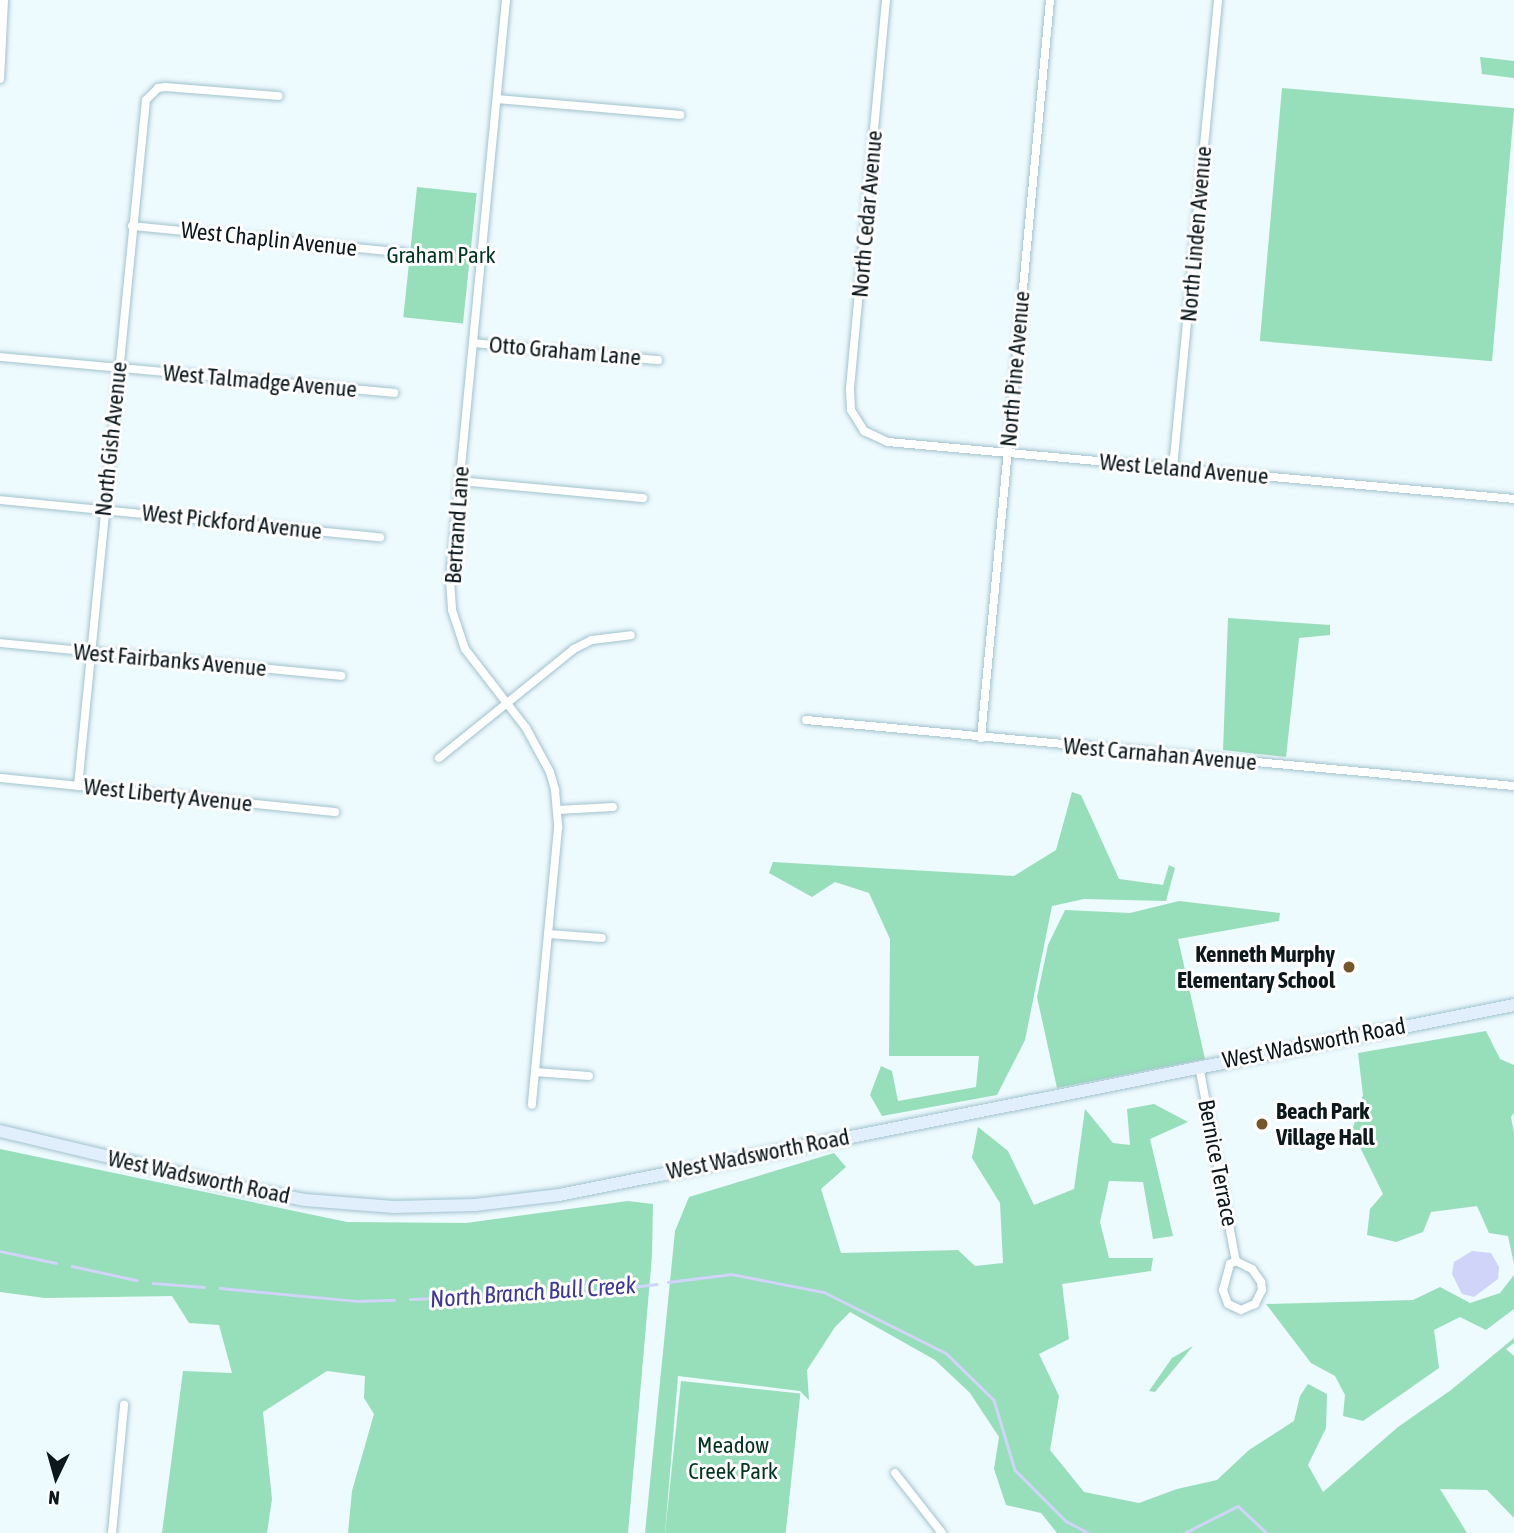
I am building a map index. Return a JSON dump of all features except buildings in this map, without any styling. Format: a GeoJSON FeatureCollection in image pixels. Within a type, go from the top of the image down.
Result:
{"type":"FeatureCollection","features":[{"type":"Feature","properties":{"kind":"main road","name":"West Wadsworth Road"},"geometry":{"type":"LineString","coordinates":[[0,1131],[222,1184],[305,1200],[394,1207],[475,1205],[559,1195],[1514,1005]]}},
{"type":"Feature","properties":{"kind":"street"},"geometry":{"type":"LineString","coordinates":[[0,79],[4,0]]}},
{"type":"Feature","properties":{"kind":"street","name":"Bertrand Lane"},"geometry":{"type":"LineString","coordinates":[[506,0],[450,580],[452,610],[465,649],[526,727],[551,772],[558,810],[532,1105]]}},
{"type":"Feature","properties":{"kind":"street","name":"North Cedar Avenue"},"geometry":{"type":"LineString","coordinates":[[861,425],[851,410],[850,390],[886,0]]}},
{"type":"Feature","properties":{"kind":"street","name":"North Pine Avenue"},"geometry":{"type":"LineString","coordinates":[[981,737],[1050,0]]}},
{"type":"Feature","properties":{"kind":"street","name":"North Linden Avenue"},"geometry":{"type":"LineString","coordinates":[[1173,468],[1218,0]]}},
{"type":"Feature","properties":{"kind":"street","name":"North Gish Avenue"},"geometry":{"type":"LineString","coordinates":[[78,786],[143,112],[150,94],[166,87],[279,96]]}},
{"type":"Feature","properties":{"kind":"street"},"geometry":{"type":"LineString","coordinates":[[498,99],[680,115]]}},
{"type":"Feature","properties":{"kind":"street","name":"West Chaplin Avenue"},"geometry":{"type":"LineString","coordinates":[[132,226],[405,253]]}},
{"type":"Feature","properties":{"kind":"street","name":"Otto Graham Lane"},"geometry":{"type":"LineString","coordinates":[[473,343],[658,360]]}},
{"type":"Feature","properties":{"kind":"street","name":"West Talmadge Avenue"},"geometry":{"type":"LineString","coordinates":[[0,357],[394,393]]}},
{"type":"Feature","properties":{"kind":"street","name":"West Leland Avenue"},"geometry":{"type":"LineString","coordinates":[[861,425],[877,439],[888,442],[1514,499]]}},
{"type":"Feature","properties":{"kind":"street"},"geometry":{"type":"LineString","coordinates":[[459,481],[643,498]]}},
{"type":"Feature","properties":{"kind":"street","name":"West Pickford Avenue"},"geometry":{"type":"LineString","coordinates":[[0,500],[380,537]]}},
{"type":"Feature","properties":{"kind":"street"},"geometry":{"type":"LineString","coordinates":[[439,758],[574,649],[592,640],[631,635]]}},
{"type":"Feature","properties":{"kind":"street","name":"West Fairbanks Avenue"},"geometry":{"type":"LineString","coordinates":[[0,643],[341,676]]}},
{"type":"Feature","properties":{"kind":"street","name":"West Carnahan Avenue"},"geometry":{"type":"LineString","coordinates":[[806,720],[1514,786]]}},
{"type":"Feature","properties":{"kind":"street","name":"West Liberty Avenue"},"geometry":{"type":"LineString","coordinates":[[0,778],[335,812]]}},
{"type":"Feature","properties":{"kind":"street"},"geometry":{"type":"LineString","coordinates":[[558,810],[613,807]]}},
{"type":"Feature","properties":{"kind":"street"},"geometry":{"type":"LineString","coordinates":[[548,934],[602,938]]}},
{"type":"Feature","properties":{"kind":"street","name":"Bernice Terrace"},"geometry":{"type":"LineString","coordinates":[[1199,1066],[1236,1261]]}},
{"type":"Feature","properties":{"kind":"street"},"geometry":{"type":"LineString","coordinates":[[535,1072],[589,1076]]}},
{"type":"Feature","properties":{"kind":"street"},"geometry":{"type":"LineString","coordinates":[[1236,1261],[1252,1269],[1261,1282],[1260,1298],[1251,1308],[1241,1310],[1227,1304],[1223,1290],[1230,1264],[1236,1261]]}},
{"type":"Feature","properties":{"kind":"street"},"geometry":{"type":"LineString","coordinates":[[112,1533],[124,1405]]}},
{"type":"Feature","properties":{"kind":"street"},"geometry":{"type":"LineString","coordinates":[[895,1473],[942,1533]]}},
{"type":"Feature","properties":{"kind":"green space"},"geometry":{"type":"Polygon","coordinates":[[[1480,57],[1514,61],[1514,78],[1482,74],[1480,57]]]}},
{"type":"Feature","properties":{"kind":"green space"},"geometry":{"type":"Polygon","coordinates":[[[1282,88],[1514,108],[1492,361],[1260,341],[1282,88]]]}},
{"type":"Feature","properties":{"kind":"green space","name":"Graham Park"},"geometry":{"type":"Polygon","coordinates":[[[417,187],[477,193],[463,324],[403,317],[417,187]]]}},
{"type":"Feature","properties":{"kind":"green space"},"geometry":{"type":"Polygon","coordinates":[[[1228,618],[1330,625],[1330,635],[1299,638],[1286,757],[1223,750],[1228,618]]]}},
{"type":"Feature","properties":{"kind":"green space"},"geometry":{"type":"Polygon","coordinates":[[[1072,792],[1081,795],[1119,879],[1163,885],[1169,865],[1175,868],[1166,901],[1084,899],[1052,906],[1025,1040],[997,1095],[882,1116],[870,1095],[881,1066],[892,1071],[898,1101],[976,1087],[979,1056],[889,1056],[890,939],[869,893],[835,882],[812,897],[769,873],[773,862],[1014,876],[1056,850],[1072,792]]]}},
{"type":"Feature","properties":{"kind":"green space"},"geometry":{"type":"Polygon","coordinates":[[[1179,901],[1280,913],[1279,921],[1178,939],[1205,1059],[1057,1088],[1037,997],[1048,945],[1065,910],[1130,913],[1179,901]]]}},
{"type":"Feature","properties":{"kind":"green space"},"geometry":{"type":"Polygon","coordinates":[[[1486,1031],[1500,1059],[1514,1065],[1514,1113],[1511,1117],[1514,1133],[1514,1264],[1508,1236],[1489,1233],[1477,1206],[1431,1212],[1423,1232],[1396,1242],[1367,1235],[1370,1209],[1383,1194],[1352,1131],[1363,1095],[1358,1053],[1486,1031]]]}},
{"type":"Feature","properties":{"kind":"green space"},"geometry":{"type":"Polygon","coordinates":[[[1154,1104],[1188,1122],[1150,1139],[1173,1236],[1153,1239],[1143,1182],[1109,1181],[1100,1222],[1109,1258],[1153,1258],[1151,1271],[1062,1284],[1069,1339],[1039,1354],[1059,1396],[1050,1450],[1084,1492],[1139,1503],[1177,1489],[1217,1480],[1249,1450],[1294,1421],[1300,1396],[1308,1384],[1327,1394],[1326,1428],[1308,1465],[1323,1492],[1398,1427],[1451,1390],[1514,1338],[1514,1343],[1506,1349],[1514,1356],[1514,1518],[1487,1490],[1440,1489],[1467,1533],[1057,1533],[1041,1513],[1006,1505],[994,1469],[999,1437],[970,1393],[935,1360],[850,1312],[835,1327],[807,1370],[809,1400],[800,1391],[678,1376],[665,1533],[645,1533],[675,1231],[689,1197],[834,1153],[846,1167],[821,1189],[841,1253],[958,1250],[975,1266],[1003,1263],[1000,1203],[972,1158],[978,1127],[1008,1151],[1034,1205],[1074,1189],[1085,1109],[1113,1143],[1130,1145],[1127,1109],[1154,1104]]]}},
{"type":"Feature","properties":{"kind":"green space"},"geometry":{"type":"Polygon","coordinates":[[[0,1149],[347,1222],[466,1223],[628,1201],[653,1204],[652,1256],[628,1533],[348,1533],[352,1491],[374,1414],[364,1398],[365,1376],[327,1371],[263,1412],[272,1499],[267,1533],[162,1533],[183,1371],[232,1373],[219,1325],[189,1323],[172,1296],[45,1298],[0,1292],[0,1149]]]}},
{"type":"Feature","properties":{"kind":"green space"},"geometry":{"type":"Polygon","coordinates":[[[1514,1275],[1514,1309],[1486,1330],[1460,1317],[1434,1330],[1439,1368],[1363,1421],[1343,1416],[1345,1395],[1335,1376],[1311,1363],[1266,1304],[1413,1300],[1440,1287],[1470,1303],[1500,1293],[1514,1275]]]}},
{"type":"Feature","properties":{"kind":"green space"},"geometry":{"type":"Polygon","coordinates":[[[1193,1346],[1155,1392],[1149,1391],[1172,1358],[1193,1346]]]}},
{"type":"Feature","properties":{"kind":"green space","name":"Meadow Creek Park"},"geometry":{"type":"Polygon","coordinates":[[[681,1381],[800,1394],[786,1533],[665,1533],[681,1381]]]}},
{"type":"Feature","properties":{"kind":"water"},"geometry":{"type":"Polygon","coordinates":[[[1472,1251],[1491,1253],[1499,1267],[1498,1279],[1474,1297],[1462,1294],[1452,1274],[1454,1262],[1472,1251]]]}},
{"type":"Feature","properties":{"kind":"waterway","name":"North Branch Bull Creek"},"geometry":{"type":"LineString","coordinates":[[0,1251],[56,1263]]}},
{"type":"Feature","properties":{"kind":"waterway","name":"North Branch Bull Creek"},"geometry":{"type":"LineString","coordinates":[[72,1266],[136,1280]]}},
{"type":"Feature","properties":{"kind":"waterway","name":"North Branch Bull Creek"},"geometry":{"type":"LineString","coordinates":[[668,1282],[731,1274],[824,1292],[946,1353],[994,1400],[1015,1470],[1066,1521],[1089,1533]]}},
{"type":"Feature","properties":{"kind":"waterway","name":"North Branch Bull Creek"},"geometry":{"type":"LineString","coordinates":[[153,1283],[204,1287]]}},
{"type":"Feature","properties":{"kind":"waterway","name":"North Branch Bull Creek"},"geometry":{"type":"LineString","coordinates":[[410,1299],[583,1293],[656,1284]]}},
{"type":"Feature","properties":{"kind":"waterway","name":"North Branch Bull Creek"},"geometry":{"type":"LineString","coordinates":[[220,1288],[358,1301],[394,1300]]}},
{"type":"Feature","properties":{"kind":"waterway","name":"North Branch Bull Creek"},"geometry":{"type":"LineString","coordinates":[[1184,1533],[1238,1506],[1267,1533]]}},
{"type":"Feature","properties":{"kind":"place","name":"Kenneth Murphy Elementary School"},"geometry":{"type":"Point","coordinates":[1349,967]}},
{"type":"Feature","properties":{"kind":"place","name":"Beach Park Village Hall"},"geometry":{"type":"Point","coordinates":[1262,1124]}}]}
